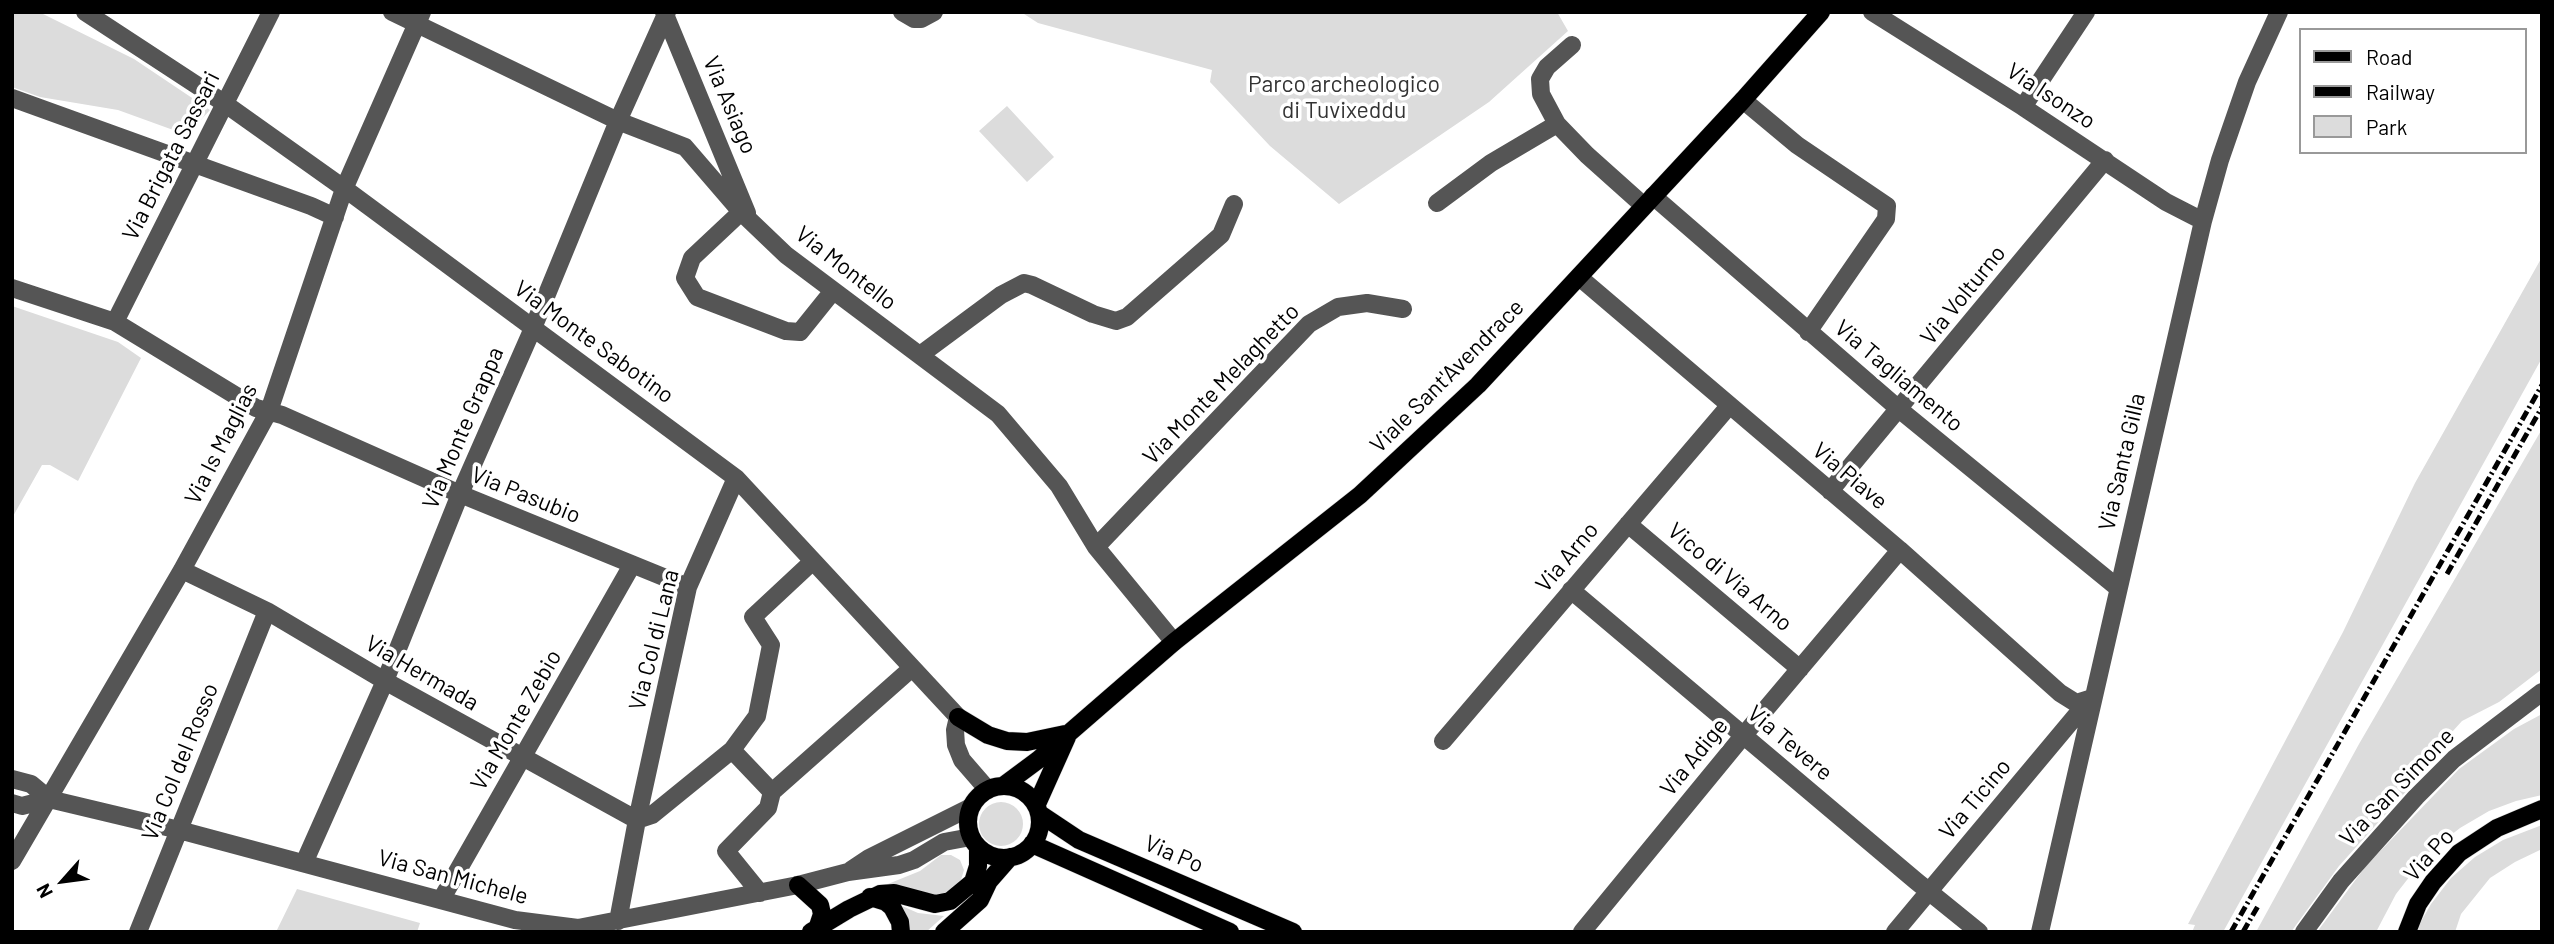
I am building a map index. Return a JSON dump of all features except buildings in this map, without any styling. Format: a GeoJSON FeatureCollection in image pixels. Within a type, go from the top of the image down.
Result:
{"type":"FeatureCollection","features":[{"type":"Feature","properties":{"kind":"main road","name":"Viale Sant'Avendrace"},"geometry":{"type":"LineString","coordinates":[[995,788],[1026,770],[1174,642],[1360,495],[1478,385],[1743,100],[1821,12]]}},
{"type":"Feature","properties":{"kind":"main road"},"geometry":{"type":"LineString","coordinates":[[958,717],[988,735],[1007,741],[1027,742],[1069,733]]}},
{"type":"Feature","properties":{"kind":"main road","name":"Viale Sant'Avendrace"},"geometry":{"type":"LineString","coordinates":[[1039,809],[1069,733]]}},
{"type":"Feature","properties":{"kind":"main road"},"geometry":{"type":"LineString","coordinates":[[814,929],[870,897],[894,893],[935,904],[950,901],[973,882],[978,866],[975,843],[967,821],[971,807],[995,788],[1018,788],[1030,794],[1039,809],[1041,825],[1032,845],[1010,857],[989,881],[980,900],[944,932]]}},
{"type":"Feature","properties":{"kind":"main road","name":"Via Po"},"geometry":{"type":"LineString","coordinates":[[1039,809],[1079,840],[1293,932]]}},
{"type":"Feature","properties":{"kind":"main road","name":"Via Po"},"geometry":{"type":"LineString","coordinates":[[2407,932],[2418,904],[2459,853],[2497,828],[2542,809]]}},
{"type":"Feature","properties":{"kind":"main road"},"geometry":{"type":"LineString","coordinates":[[975,843],[987,854],[1010,857]]}},
{"type":"Feature","properties":{"kind":"main road"},"geometry":{"type":"LineString","coordinates":[[1032,845],[1230,932]]}},
{"type":"Feature","properties":{"kind":"main road"},"geometry":{"type":"LineString","coordinates":[[798,885],[820,905],[822,914],[814,929]]}},
{"type":"Feature","properties":{"kind":"main road"},"geometry":{"type":"LineString","coordinates":[[870,897],[892,907],[900,922],[901,932]]}},
{"type":"Feature","properties":{"kind":"street","name":"Via Monte Sabotino"},"geometry":{"type":"LineString","coordinates":[[85,12],[224,103],[736,478],[958,717]]}},
{"type":"Feature","properties":{"kind":"street","name":"Via Brigata Sassari"},"geometry":{"type":"LineString","coordinates":[[115,322],[271,12]]}},
{"type":"Feature","properties":{"kind":"street","name":"Via Montello"},"geometry":{"type":"LineString","coordinates":[[392,12],[419,18],[618,121],[685,147],[745,215],[786,255],[999,414],[1059,486],[1096,547],[1174,642]]}},
{"type":"Feature","properties":{"kind":"street"},"geometry":{"type":"LineString","coordinates":[[902,12],[914,19],[921,19],[934,12]]}},
{"type":"Feature","properties":{"kind":"street","name":"Via Isonzo"},"geometry":{"type":"LineString","coordinates":[[1872,12],[2023,107],[2166,202],[2203,222]]}},
{"type":"Feature","properties":{"kind":"street"},"geometry":{"type":"LineString","coordinates":[[2023,107],[2085,12]]}},
{"type":"Feature","properties":{"kind":"street","name":"Via Santa Gilla"},"geometry":{"type":"LineString","coordinates":[[2040,932],[2203,222],[2220,160],[2247,82],[2279,12]]}},
{"type":"Feature","properties":{"kind":"street","name":"Via Monte Grappa"},"geometry":{"type":"LineString","coordinates":[[304,863],[385,681],[460,494],[665,13]]}},
{"type":"Feature","properties":{"kind":"street","name":"Via Asiago"},"geometry":{"type":"LineString","coordinates":[[665,13],[745,215]]}},
{"type":"Feature","properties":{"kind":"street","name":"Via Is Maglias"},"geometry":{"type":"LineString","coordinates":[[12,861],[182,570],[269,411],[344,189],[419,18]]}},
{"type":"Feature","properties":{"kind":"street","name":"Via Tagliamento"},"geometry":{"type":"LineString","coordinates":[[1572,45],[1547,67],[1540,79],[1541,94],[1557,124],[1587,155],[1649,201],[2118,588]]}},
{"type":"Feature","properties":{"kind":"street"},"geometry":{"type":"LineString","coordinates":[[12,99],[335,217]]}},
{"type":"Feature","properties":{"kind":"street"},"geometry":{"type":"LineString","coordinates":[[1743,100],[1797,145],[1887,205],[1886,219],[1808,332]]}},
{"type":"Feature","properties":{"kind":"street"},"geometry":{"type":"LineString","coordinates":[[1437,204],[1491,163],[1557,124]]}},
{"type":"Feature","properties":{"kind":"street","name":"Via Volturno"},"geometry":{"type":"LineString","coordinates":[[1830,491],[2105,160]]}},
{"type":"Feature","properties":{"kind":"street"},"geometry":{"type":"LineString","coordinates":[[920,355],[1001,295],[1024,284],[1032,285],[1093,314],[1116,321],[1128,317],[1221,235],[1234,204]]}},
{"type":"Feature","properties":{"kind":"street"},"geometry":{"type":"LineString","coordinates":[[745,215],[692,258],[685,278],[697,297],[786,331],[800,332],[833,291]]}},
{"type":"Feature","properties":{"kind":"street","name":"Via Piave"},"geometry":{"type":"LineString","coordinates":[[1579,277],[1900,550],[2060,693],[2076,703],[2092,698]]}},
{"type":"Feature","properties":{"kind":"street","name":"Via Pasubio"},"geometry":{"type":"LineString","coordinates":[[12,288],[115,322],[256,408],[269,411],[460,494],[688,587]]}},
{"type":"Feature","properties":{"kind":"street","name":"Via Monte Melaghetto"},"geometry":{"type":"LineString","coordinates":[[1096,547],[1309,324],[1338,307],[1367,303],[1402,309]]}},
{"type":"Feature","properties":{"kind":"street","name":"Via Arno"},"geometry":{"type":"LineString","coordinates":[[1443,741],[1729,406]]}},
{"type":"Feature","properties":{"kind":"street","name":"Via Col di Lana"},"geometry":{"type":"LineString","coordinates":[[618,921],[636,820],[688,587],[736,478]]}},
{"type":"Feature","properties":{"kind":"street","name":"Vico di Via Arno"},"geometry":{"type":"LineString","coordinates":[[1628,524],[1800,669]]}},
{"type":"Feature","properties":{"kind":"street","name":"Via Adige"},"geometry":{"type":"LineString","coordinates":[[1582,932],[1900,550]]}},
{"type":"Feature","properties":{"kind":"street"},"geometry":{"type":"LineString","coordinates":[[636,820],[652,815],[732,750],[757,716],[771,645],[753,617],[812,562]]}},
{"type":"Feature","properties":{"kind":"street","name":"Via Monte Zebio"},"geometry":{"type":"LineString","coordinates":[[441,900],[632,565]]}},
{"type":"Feature","properties":{"kind":"street","name":"Via Hermada"},"geometry":{"type":"LineString","coordinates":[[182,570],[267,611],[385,681],[636,820]]}},
{"type":"Feature","properties":{"kind":"street","name":"Via Tevere"},"geometry":{"type":"LineString","coordinates":[[1571,590],[1979,932]]}},
{"type":"Feature","properties":{"kind":"street","name":"Via Col del Rosso"},"geometry":{"type":"LineString","coordinates":[[138,932],[267,611]]}},
{"type":"Feature","properties":{"kind":"street"},"geometry":{"type":"LineString","coordinates":[[760,893],[726,851],[768,808],[772,792],[912,668]]}},
{"type":"Feature","properties":{"kind":"street","name":"Via San Simone"},"geometry":{"type":"LineString","coordinates":[[2304,932],[2341,881],[2416,797],[2454,759],[2542,692]]}},
{"type":"Feature","properties":{"kind":"street","name":"Via Ticino"},"geometry":{"type":"LineString","coordinates":[[1895,932],[2092,698]]}},
{"type":"Feature","properties":{"kind":"street"},"geometry":{"type":"LineString","coordinates":[[958,717],[956,744],[962,760],[995,788]]}},
{"type":"Feature","properties":{"kind":"street"},"geometry":{"type":"LineString","coordinates":[[732,750],[772,792]]}},
{"type":"Feature","properties":{"kind":"street","name":"Via San Michele"},"geometry":{"type":"LineString","coordinates":[[12,779],[30,784],[49,799],[179,830],[543,926],[578,928],[618,921],[798,885],[848,872],[899,865],[914,860],[944,842],[975,843]]}},
{"type":"Feature","properties":{"kind":"street","name":"Via San Michele"},"geometry":{"type":"LineString","coordinates":[[12,803],[22,806],[49,799]]}},
{"type":"Feature","properties":{"kind":"street","name":"Via San Michele"},"geometry":{"type":"LineString","coordinates":[[848,872],[869,858],[971,807]]}},
{"type":"Feature","properties":{"kind":"green space"},"geometry":{"type":"Polygon","coordinates":[[[12,12],[39,12],[134,59],[210,110],[187,135],[118,110],[40,97],[12,87],[12,12]]]}},
{"type":"Feature","properties":{"kind":"green space","name":"Parco archeologico di Tuvixeddu"},"geometry":{"type":"Polygon","coordinates":[[[1021,12],[1557,12],[1568,31],[1489,102],[1339,204],[1270,146],[1210,82],[1212,70],[1038,23],[1021,12]]]}},
{"type":"Feature","properties":{"kind":"green space"},"geometry":{"type":"Polygon","coordinates":[[[1007,106],[1054,157],[1027,182],[979,131],[1007,106]]]}},
{"type":"Feature","properties":{"kind":"green space"},"geometry":{"type":"Polygon","coordinates":[[[2542,257],[2542,358],[2223,932],[2192,932],[2195,925],[2188,924],[2343,632],[2415,483],[2542,257]]]}},
{"type":"Feature","properties":{"kind":"green space"},"geometry":{"type":"Polygon","coordinates":[[[12,306],[118,342],[141,358],[78,481],[50,465],[42,465],[12,518],[12,306]]]}},
{"type":"Feature","properties":{"kind":"green space"},"geometry":{"type":"Polygon","coordinates":[[[2542,429],[2542,669],[2499,702],[2462,721],[2442,743],[2428,767],[2339,866],[2291,932],[2256,932],[2359,744],[2542,429]]]}},
{"type":"Feature","properties":{"kind":"green space"},"geometry":{"type":"Polygon","coordinates":[[[2542,714],[2542,795],[2489,811],[2460,828],[2428,853],[2396,894],[2376,932],[2317,932],[2365,867],[2459,769],[2514,729],[2542,714]]]}},
{"type":"Feature","properties":{"kind":"green space"},"geometry":{"type":"Polygon","coordinates":[[[1001,802],[1017,808],[1023,824],[1017,840],[1001,846],[985,840],[979,824],[985,808],[1001,802]]]}},
{"type":"Feature","properties":{"kind":"green space"},"geometry":{"type":"Polygon","coordinates":[[[2542,825],[2542,849],[2490,878],[2461,914],[2455,932],[2415,932],[2431,904],[2451,878],[2475,857],[2503,840],[2542,825]]]}},
{"type":"Feature","properties":{"kind":"green space"},"geometry":{"type":"Polygon","coordinates":[[[941,855],[951,855],[960,860],[964,870],[960,883],[950,890],[940,895],[929,895],[888,884],[920,871],[941,855]]]}},
{"type":"Feature","properties":{"kind":"green space"},"geometry":{"type":"Polygon","coordinates":[[[297,889],[420,923],[417,932],[276,932],[297,889]]]}},
{"type":"Feature","properties":{"kind":"green space"},"geometry":{"type":"Polygon","coordinates":[[[902,906],[918,913],[944,916],[926,932],[909,932],[902,906]]]}},
{"type":"Feature","properties":{"kind":"railway"},"geometry":{"type":"LineString","coordinates":[[2231,932],[2542,385]]}},
{"type":"Feature","properties":{"kind":"railway"},"geometry":{"type":"LineString","coordinates":[[2447,574],[2542,407]]}},
{"type":"Feature","properties":{"kind":"railway"},"geometry":{"type":"LineString","coordinates":[[2243,932],[2258,906]]}}]}
